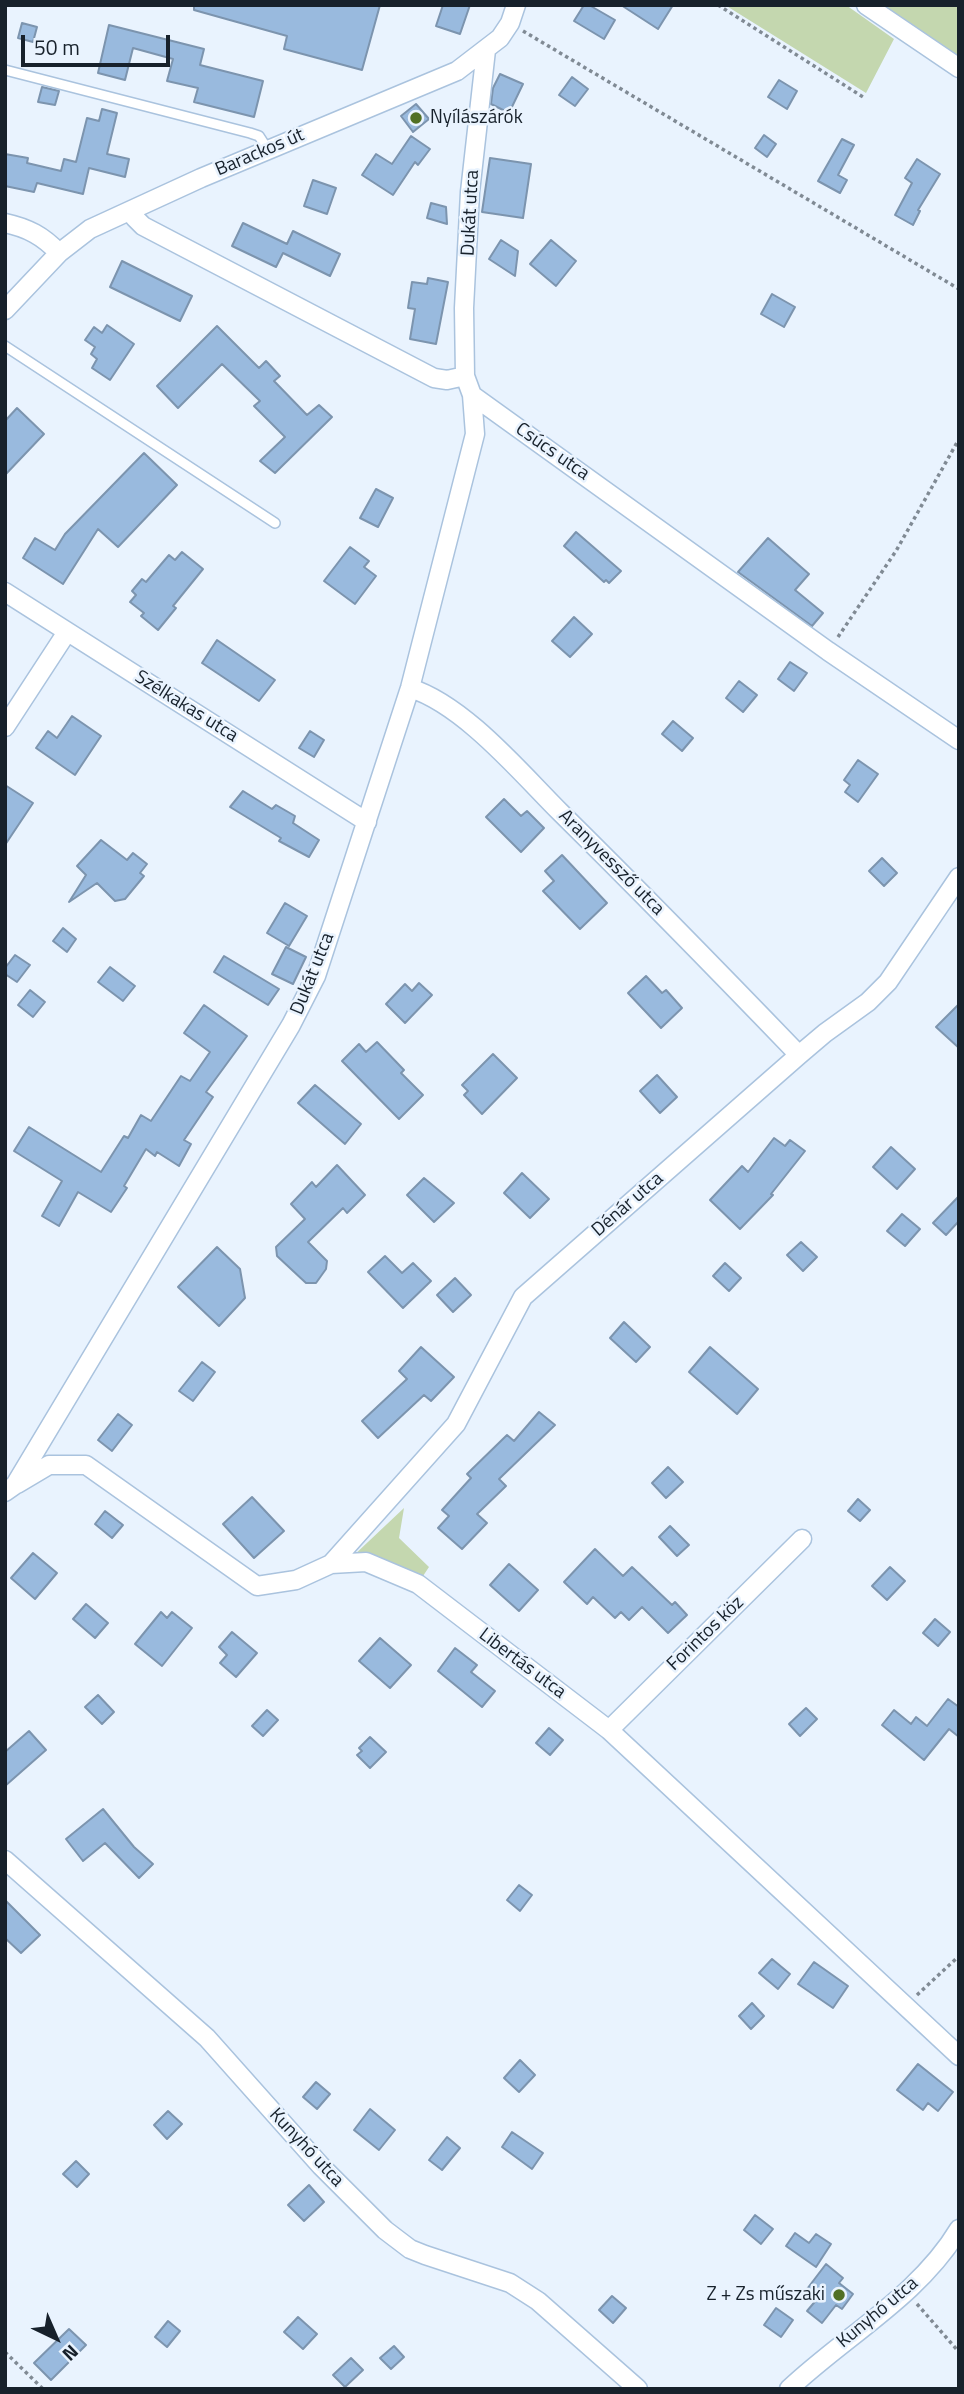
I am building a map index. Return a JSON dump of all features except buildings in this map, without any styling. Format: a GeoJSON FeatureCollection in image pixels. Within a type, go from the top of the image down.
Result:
{"type":"FeatureCollection","features":[{"type":"Feature","properties":{"kind":"street","name":"Barackos út"},"geometry":{"type":"LineString","coordinates":[[5,310],[59,253],[90,229],[268,150],[457,71],[500,38],[510,23],[516,5]]}},
{"type":"Feature","properties":{"kind":"street"},"geometry":{"type":"LineString","coordinates":[[866,5],[959,68]]}},
{"type":"Feature","properties":{"kind":"street","name":"Dukát utca"},"geometry":{"type":"LineString","coordinates":[[465,376],[464,308],[469,252],[470,192],[486,50]]}},
{"type":"Feature","properties":{"kind":"street"},"geometry":{"type":"LineString","coordinates":[[132,210],[143,226],[434,378],[447,380],[465,376],[472,395]]}},
{"type":"Feature","properties":{"kind":"street"},"geometry":{"type":"LineString","coordinates":[[5,223],[40,235],[59,253]]}},
{"type":"Feature","properties":{"kind":"street","name":"Dukát utca"},"geometry":{"type":"LineString","coordinates":[[10,1488],[292,1025],[316,976],[410,688],[475,434],[472,395]]}},
{"type":"Feature","properties":{"kind":"street","name":"Csúcs utca"},"geometry":{"type":"LineString","coordinates":[[472,395],[828,651],[959,740]]}},
{"type":"Feature","properties":{"kind":"street","name":"Szélkakas utca"},"geometry":{"type":"LineString","coordinates":[[5,592],[367,822]]}},
{"type":"Feature","properties":{"kind":"street"},"geometry":{"type":"LineString","coordinates":[[5,727],[66,632]]}},
{"type":"Feature","properties":{"kind":"street","name":"Aranyvessző utca"},"geometry":{"type":"LineString","coordinates":[[410,688],[433,696],[493,745],[643,893],[799,1055]]}},
{"type":"Feature","properties":{"kind":"street","name":"Dénár utca"},"geometry":{"type":"LineString","coordinates":[[331,1564],[456,1424],[523,1297],[799,1055],[868,1002],[888,982],[959,877]]}},
{"type":"Feature","properties":{"kind":"street","name":"Libertás utca"},"geometry":{"type":"LineString","coordinates":[[10,1488],[48,1465],[86,1465],[257,1586],[296,1580],[331,1564],[366,1562],[418,1584],[609,1730],[959,2056]]}},
{"type":"Feature","properties":{"kind":"street","name":"Forintos köz"},"geometry":{"type":"LineString","coordinates":[[609,1730],[803,1539]]}},
{"type":"Feature","properties":{"kind":"street","name":"Kunyhó utca"},"geometry":{"type":"LineString","coordinates":[[5,1860],[207,2038],[321,2166],[385,2230],[410,2249],[510,2283],[538,2301],[638,2389]]}},
{"type":"Feature","properties":{"kind":"street","name":"Kunyhó utca"},"geometry":{"type":"LineString","coordinates":[[789,2389],[906,2292],[931,2266],[959,2229]]}},
{"type":"Feature","properties":{"kind":"lane"},"geometry":{"type":"LineString","coordinates":[[5,69],[250,132],[259,136],[268,150]]}},
{"type":"Feature","properties":{"kind":"lane"},"geometry":{"type":"LineString","coordinates":[[5,345],[275,523]]}},
{"type":"Feature","properties":{"kind":"path"},"geometry":{"type":"LineString","coordinates":[[718,5],[863,97]]}},
{"type":"Feature","properties":{"kind":"path"},"geometry":{"type":"LineString","coordinates":[[510,23],[959,289]]}},
{"type":"Feature","properties":{"kind":"path"},"geometry":{"type":"LineString","coordinates":[[828,651],[896,551],[959,439]]}},
{"type":"Feature","properties":{"kind":"path"},"geometry":{"type":"LineString","coordinates":[[905,2006],[959,1956]]}},
{"type":"Feature","properties":{"kind":"path"},"geometry":{"type":"LineString","coordinates":[[906,2292],[959,2352]]}},
{"type":"Feature","properties":{"kind":"path"},"geometry":{"type":"LineString","coordinates":[[5,2352],[43,2389]]}},
{"type":"Feature","properties":{"kind":"green space"},"geometry":{"type":"Polygon","coordinates":[[[725,5],[846,5],[894,39],[866,93],[725,5]]]}},
{"type":"Feature","properties":{"kind":"green space"},"geometry":{"type":"Polygon","coordinates":[[[883,5],[959,5],[959,57],[883,5]]]}},
{"type":"Feature","properties":{"kind":"green space"},"geometry":{"type":"Polygon","coordinates":[[[404,1508],[399,1538],[429,1567],[421,1579],[351,1558],[404,1508]]]}},
{"type":"Feature","properties":{"kind":"place","name":"Nyílászárók"},"geometry":{"type":"Point","coordinates":[416,118]}},
{"type":"Feature","properties":{"kind":"place","name":"Z + Zs műszaki"},"geometry":{"type":"Point","coordinates":[839,2295]}}]}
